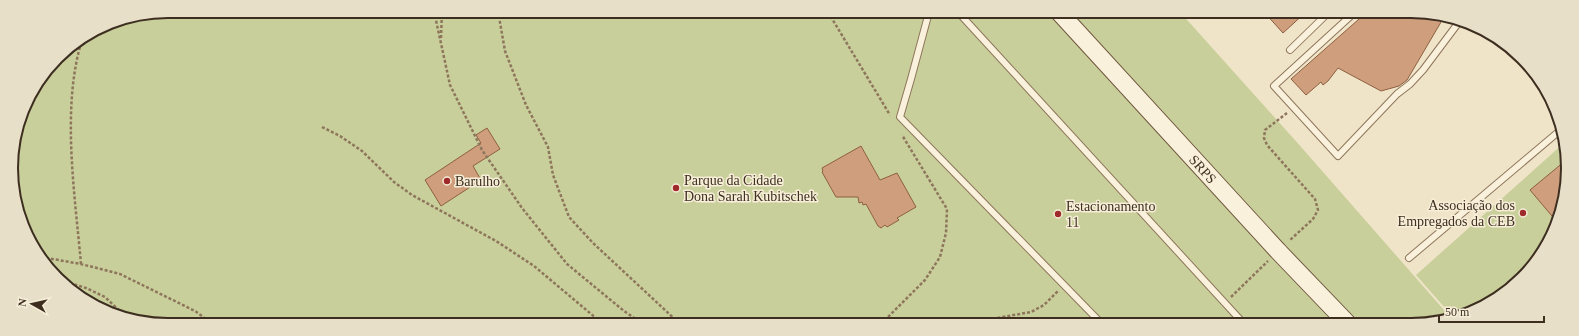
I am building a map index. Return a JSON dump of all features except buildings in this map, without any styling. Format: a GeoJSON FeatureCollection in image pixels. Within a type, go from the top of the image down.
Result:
{"type":"FeatureCollection","features":[{"type":"Feature","properties":{"kind":"main road","name":"SRPS"},"geometry":{"type":"LineString","coordinates":[[1064,18],[1278,251],[1343,318]]}},
{"type":"Feature","properties":{"kind":"lane"},"geometry":{"type":"LineString","coordinates":[[927,18],[900,117],[1096,318]]}},
{"type":"Feature","properties":{"kind":"lane"},"geometry":{"type":"LineString","coordinates":[[964,18],[1240,318]]}},
{"type":"Feature","properties":{"kind":"lane"},"geometry":{"type":"LineString","coordinates":[[1290,50],[1323,18]]}},
{"type":"Feature","properties":{"kind":"lane"},"geometry":{"type":"LineString","coordinates":[[1348,18],[1274,86],[1338,156],[1397,94],[1410,84],[1423,70],[1457,25]]}},
{"type":"Feature","properties":{"kind":"lane"},"geometry":{"type":"LineString","coordinates":[[1409,258],[1557,133]]}},
{"type":"Feature","properties":{"kind":"path"},"geometry":{"type":"LineString","coordinates":[[436,18],[450,85],[482,150],[522,208],[567,264],[634,318]]}},
{"type":"Feature","properties":{"kind":"path"},"geometry":{"type":"LineString","coordinates":[[441,40],[442,18]]}},
{"type":"Feature","properties":{"kind":"path"},"geometry":{"type":"LineString","coordinates":[[499,18],[505,50],[526,105],[548,147],[553,175],[569,217],[593,243],[674,318]]}},
{"type":"Feature","properties":{"kind":"path"},"geometry":{"type":"LineString","coordinates":[[832,18],[894,121]]}},
{"type":"Feature","properties":{"kind":"path"},"geometry":{"type":"LineString","coordinates":[[80,47],[70,113],[81,264]]}},
{"type":"Feature","properties":{"kind":"path"},"geometry":{"type":"LineString","coordinates":[[1225,302],[1313,219],[1318,210],[1315,199],[1267,145],[1264,138],[1265,130],[1294,108]]}},
{"type":"Feature","properties":{"kind":"path"},"geometry":{"type":"LineString","coordinates":[[322,127],[340,136],[362,151],[394,182],[412,195],[496,241],[534,266],[596,318]]}},
{"type":"Feature","properties":{"kind":"path"},"geometry":{"type":"LineString","coordinates":[[886,318],[926,280],[940,257],[946,233],[947,209],[902,134]]}},
{"type":"Feature","properties":{"kind":"path"},"geometry":{"type":"LineString","coordinates":[[48,258],[81,264],[120,274],[195,311],[205,318]]}},
{"type":"Feature","properties":{"kind":"path"},"geometry":{"type":"LineString","coordinates":[[73,284],[105,297],[118,309]]}},
{"type":"Feature","properties":{"kind":"path"},"geometry":{"type":"LineString","coordinates":[[997,318],[1031,312],[1044,305],[1064,286]]}},
{"type":"Feature","properties":{"kind":"green space","name":"Parque da Cidade Dona Sarah Kubitschek"},"geometry":{"type":"Polygon","coordinates":[[[158,18],[1185,18],[1447,314],[1421,318],[158,318],[129,313],[102,303],[69,281],[55,267],[38,243],[29,225],[23,207],[18,178],[19,148],[29,111],[38,93],[55,69],[69,55],[102,33],[129,23],[158,18]]]}},
{"type":"Feature","properties":{"kind":"green space","name":"Associação dos Empregados da CEB"},"geometry":{"type":"Polygon","coordinates":[[[1560,147],[1560,188],[1550,225],[1536,251],[1524,267],[1510,281],[1477,303],[1450,313],[1416,275],[1560,147]]]}},
{"type":"Feature","properties":{"kind":"place","name":"Barulho"},"geometry":{"type":"Point","coordinates":[447,181]}},
{"type":"Feature","properties":{"kind":"place","name":"Parque da Cidade Dona Sarah Kubitschek"},"geometry":{"type":"Point","coordinates":[676,188]}},
{"type":"Feature","properties":{"kind":"place","name":"Associação dos Empregados da CEB"},"geometry":{"type":"Point","coordinates":[1523,213]}},
{"type":"Feature","properties":{"kind":"place","name":"Estacionamento 11"},"geometry":{"type":"Point","coordinates":[1058,214]}}]}
